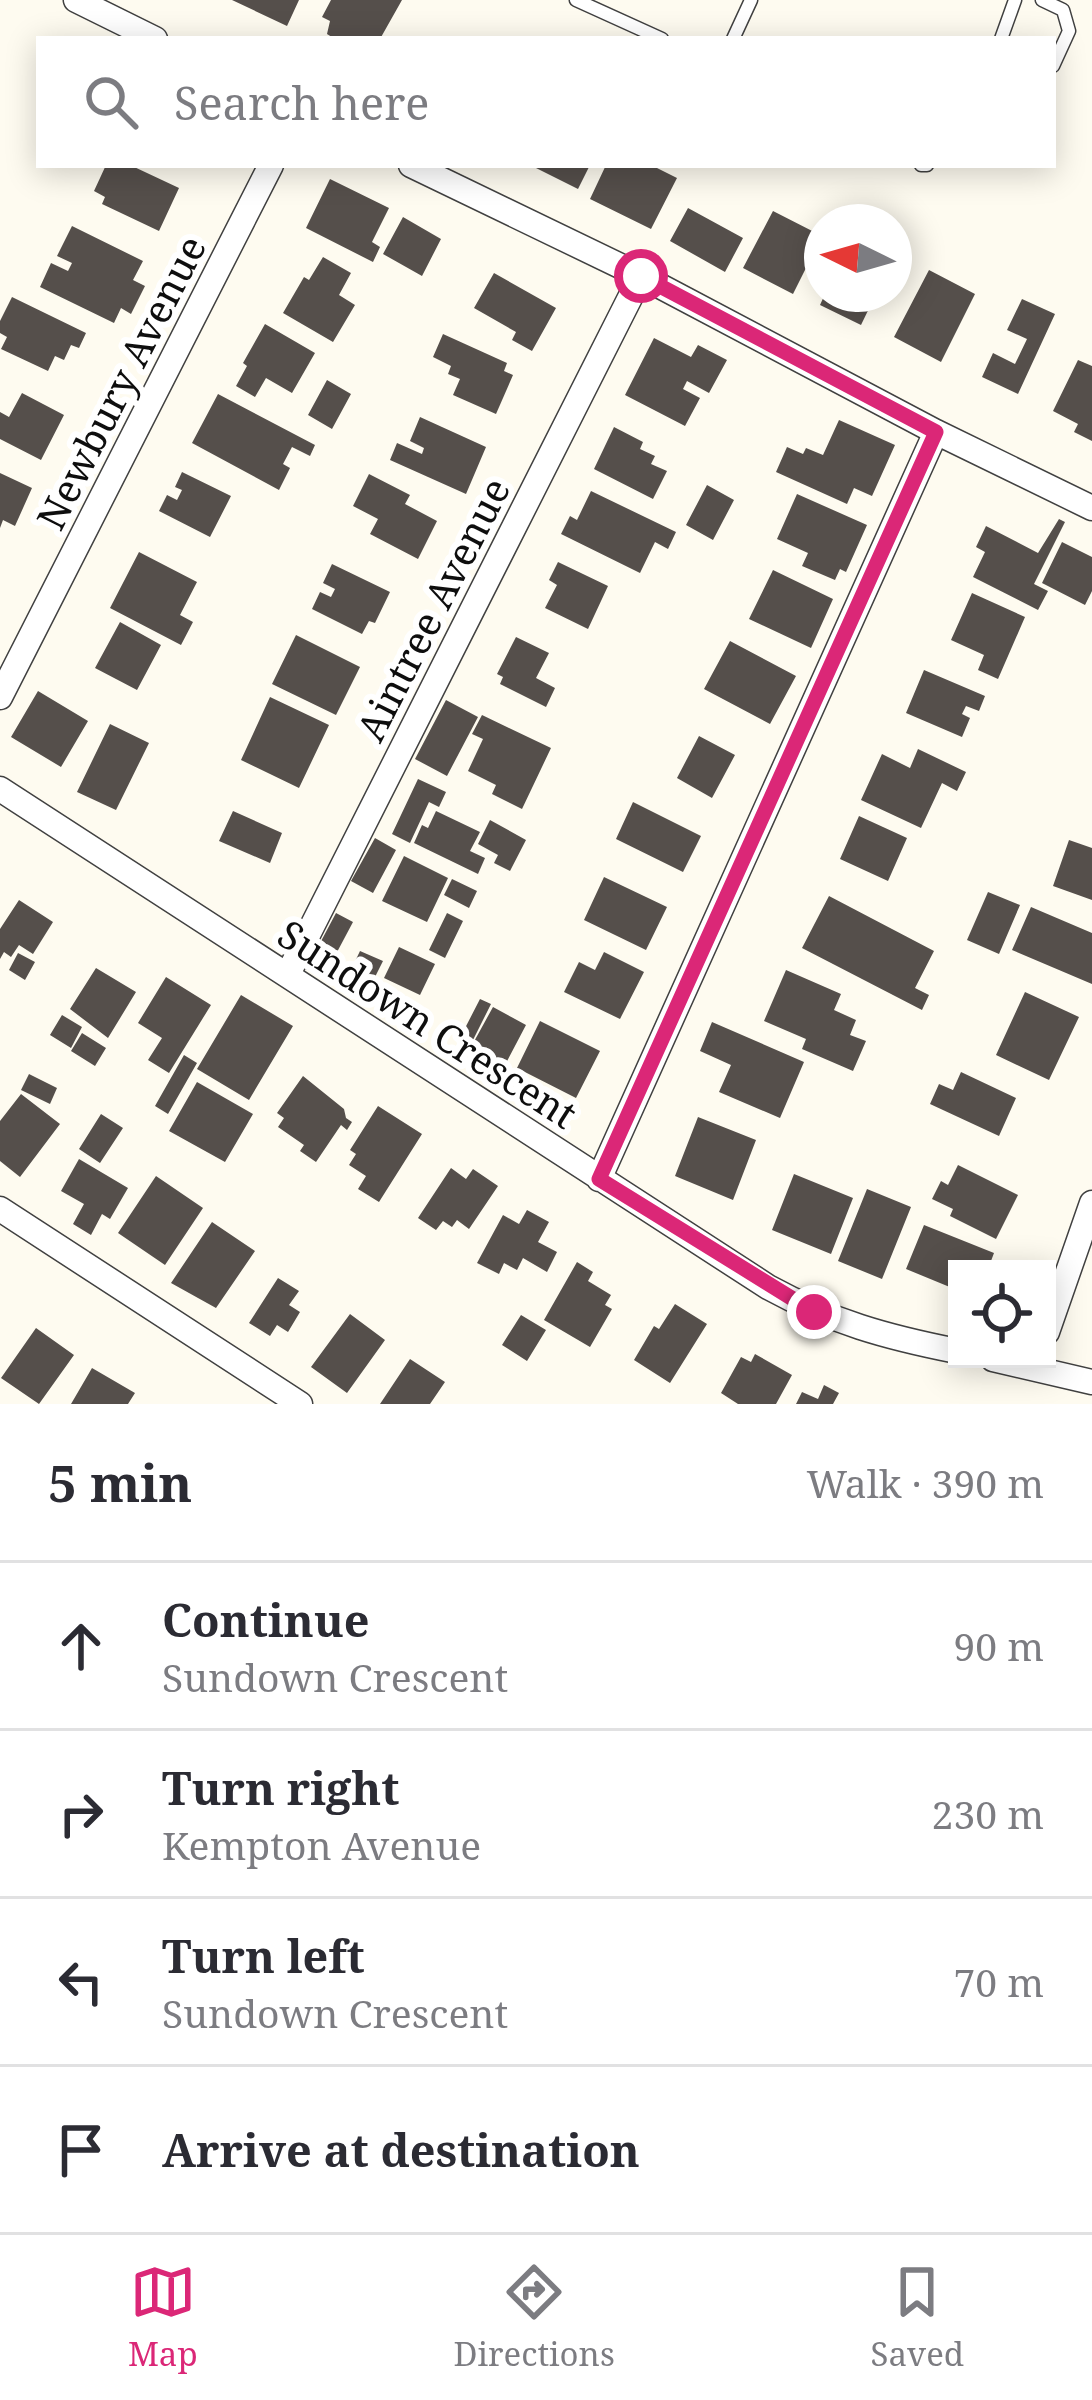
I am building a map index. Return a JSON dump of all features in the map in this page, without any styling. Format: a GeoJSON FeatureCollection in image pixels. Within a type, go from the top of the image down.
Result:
{"type":"FeatureCollection","features":[{"type":"Feature","properties":{"kind":"street"},"geometry":{"type":"LineString","coordinates":[[76,0],[148,36]]}},
{"type":"Feature","properties":{"kind":"street","name":"Newbury Avenue"},"geometry":{"type":"LineString","coordinates":[[0,697],[269,168]]}},
{"type":"Feature","properties":{"kind":"street"},"geometry":{"type":"LineString","coordinates":[[417,168],[641,276],[936,432],[1092,508]]}},
{"type":"Feature","properties":{"kind":"street","name":"Aintree Avenue"},"geometry":{"type":"LineString","coordinates":[[288,974],[641,276]]}},
{"type":"Feature","properties":{"kind":"street"},"geometry":{"type":"LineString","coordinates":[[599,1179],[936,432]]}},
{"type":"Feature","properties":{"kind":"street","name":"Sundown Crescent"},"geometry":{"type":"LineString","coordinates":[[0,789],[599,1179],[814,1312],[870,1333],[948,1350]]}},
{"type":"Feature","properties":{"kind":"street"},"geometry":{"type":"LineString","coordinates":[[1056,1306],[1092,1203]]}},
{"type":"Feature","properties":{"kind":"street"},"geometry":{"type":"LineString","coordinates":[[0,1209],[300,1404]]}},
{"type":"Feature","properties":{"kind":"street"},"geometry":{"type":"LineString","coordinates":[[1046,1368],[1088,1389]]}},
{"type":"Feature","properties":{"kind":"lane"},"geometry":{"type":"LineString","coordinates":[[576,0],[655,36]]}},
{"type":"Feature","properties":{"kind":"lane"},"geometry":{"type":"LineString","coordinates":[[734,36],[751,0]]}},
{"type":"Feature","properties":{"kind":"lane"},"geometry":{"type":"LineString","coordinates":[[1002,36],[1015,0]]}},
{"type":"Feature","properties":{"kind":"lane"},"geometry":{"type":"LineString","coordinates":[[1042,0],[1063,10],[1069,31],[1056,59]]}},
{"type":"Feature","properties":{"kind":"building"},"geometry":{"type":"Polygon","coordinates":[[[232,0],[299,0],[287,26],[232,0]]]}},
{"type":"Feature","properties":{"kind":"building"},"geometry":{"type":"Polygon","coordinates":[[[331,0],[402,0],[382,36],[330,36],[330,21],[322,17],[331,0]]]}},
{"type":"Feature","properties":{"kind":"building"},"geometry":{"type":"Polygon","coordinates":[[[105,168],[136,168],[179,188],[159,231],[102,204],[105,197],[94,191],[105,168]]]}},
{"type":"Feature","properties":{"kind":"building"},"geometry":{"type":"Polygon","coordinates":[[[536,168],[588,168],[578,189],[536,168]]]}},
{"type":"Feature","properties":{"kind":"building"},"geometry":{"type":"Polygon","coordinates":[[[605,168],[657,168],[677,178],[651,229],[590,199],[605,168]]]}},
{"type":"Feature","properties":{"kind":"building"},"geometry":{"type":"Polygon","coordinates":[[[330,179],[389,208],[372,242],[380,247],[373,262],[306,228],[330,179]]]}},
{"type":"Feature","properties":{"kind":"building"},"geometry":{"type":"Polygon","coordinates":[[[688,208],[743,238],[725,272],[670,241],[688,208]]]}},
{"type":"Feature","properties":{"kind":"building"},"geometry":{"type":"Polygon","coordinates":[[[773,211],[804,227],[804,272],[793,294],[743,268],[773,211]]]}},
{"type":"Feature","properties":{"kind":"building"},"geometry":{"type":"Polygon","coordinates":[[[403,217],[441,239],[422,276],[383,254],[403,217]]]}},
{"type":"Feature","properties":{"kind":"building"},"geometry":{"type":"Polygon","coordinates":[[[72,226],[143,261],[133,280],[145,286],[131,314],[121,308],[114,323],[40,287],[51,263],[68,271],[72,263],[57,256],[72,226]]]}},
{"type":"Feature","properties":{"kind":"building"},"geometry":{"type":"Polygon","coordinates":[[[323,257],[351,273],[339,295],[355,305],[333,342],[283,313],[304,277],[309,280],[323,257]]]}},
{"type":"Feature","properties":{"kind":"building"},"geometry":{"type":"Polygon","coordinates":[[[929,270],[975,294],[941,362],[894,337],[907,312],[912,312],[929,270]]]}},
{"type":"Feature","properties":{"kind":"building"},"geometry":{"type":"Polygon","coordinates":[[[494,273],[556,308],[532,351],[512,340],[516,332],[474,308],[494,273]]]}},
{"type":"Feature","properties":{"kind":"building"},"geometry":{"type":"Polygon","coordinates":[[[12,297],[86,333],[79,348],[71,345],[64,360],[55,356],[48,371],[1,349],[7,337],[0,333],[0,321],[12,297]]]}},
{"type":"Feature","properties":{"kind":"building"},"geometry":{"type":"Polygon","coordinates":[[[1022,299],[1055,314],[1018,394],[982,377],[993,353],[1015,364],[1027,339],[1007,330],[1022,299]]]}},
{"type":"Feature","properties":{"kind":"building"},"geometry":{"type":"Polygon","coordinates":[[[834,312],[867,312],[861,325],[834,312]]]}},
{"type":"Feature","properties":{"kind":"building"},"geometry":{"type":"Polygon","coordinates":[[[265,324],[315,353],[292,393],[266,378],[255,397],[236,386],[265,324]]]}},
{"type":"Feature","properties":{"kind":"building"},"geometry":{"type":"Polygon","coordinates":[[[443,334],[507,363],[504,371],[513,375],[496,414],[453,395],[460,379],[448,374],[451,366],[433,357],[443,334]]]}},
{"type":"Feature","properties":{"kind":"building"},"geometry":{"type":"Polygon","coordinates":[[[654,338],[691,357],[698,345],[727,360],[709,393],[687,381],[683,389],[700,398],[685,426],[625,395],[654,338]]]}},
{"type":"Feature","properties":{"kind":"building"},"geometry":{"type":"Polygon","coordinates":[[[1078,360],[1092,366],[1092,441],[1074,432],[1078,424],[1053,411],[1078,360]]]}},
{"type":"Feature","properties":{"kind":"building"},"geometry":{"type":"Polygon","coordinates":[[[327,380],[351,394],[332,429],[308,415],[327,380]]]}},
{"type":"Feature","properties":{"kind":"building"},"geometry":{"type":"Polygon","coordinates":[[[22,393],[64,415],[41,460],[0,439],[0,412],[9,417],[22,393]]]}},
{"type":"Feature","properties":{"kind":"building"},"geometry":{"type":"Polygon","coordinates":[[[218,394],[315,445],[310,456],[292,447],[283,464],[290,468],[279,490],[192,443],[218,394]]]}},
{"type":"Feature","properties":{"kind":"building"},"geometry":{"type":"Polygon","coordinates":[[[420,417],[486,447],[466,494],[390,460],[397,443],[422,454],[424,448],[410,441],[420,417]]]}},
{"type":"Feature","properties":{"kind":"building"},"geometry":{"type":"Polygon","coordinates":[[[839,420],[895,445],[872,496],[854,488],[847,504],[776,472],[787,447],[823,455],[839,420]]]}},
{"type":"Feature","properties":{"kind":"building"},"geometry":{"type":"Polygon","coordinates":[[[614,427],[643,442],[640,449],[655,456],[651,464],[667,471],[653,499],[594,469],[614,427]]]}},
{"type":"Feature","properties":{"kind":"building"},"geometry":{"type":"Polygon","coordinates":[[[182,472],[231,496],[210,537],[159,511],[167,495],[177,500],[182,490],[175,487],[182,472]]]}},
{"type":"Feature","properties":{"kind":"building"},"geometry":{"type":"Polygon","coordinates":[[[0,473],[32,488],[15,526],[3,520],[0,528],[0,473]]]}},
{"type":"Feature","properties":{"kind":"building"},"geometry":{"type":"Polygon","coordinates":[[[369,474],[410,495],[405,504],[437,521],[418,559],[370,534],[378,519],[353,506],[369,474]]]}},
{"type":"Feature","properties":{"kind":"building"},"geometry":{"type":"Polygon","coordinates":[[[707,485],[734,500],[713,540],[686,525],[707,485]]]}},
{"type":"Feature","properties":{"kind":"building"},"geometry":{"type":"Polygon","coordinates":[[[591,491],[676,532],[668,549],[655,542],[640,573],[561,534],[570,516],[577,520],[591,491]]]}},
{"type":"Feature","properties":{"kind":"building"},"geometry":{"type":"Polygon","coordinates":[[[797,494],[867,525],[846,572],[840,569],[835,580],[802,566],[808,553],[777,539],[797,494]]]}},
{"type":"Feature","properties":{"kind":"building"},"geometry":{"type":"Polygon","coordinates":[[[1059,519],[1065,522],[1034,584],[1048,591],[1038,610],[973,577],[985,552],[976,547],[986,526],[1038,553],[1059,519]]]}},
{"type":"Feature","properties":{"kind":"building"},"geometry":{"type":"Polygon","coordinates":[[[1062,542],[1092,557],[1092,591],[1085,605],[1042,583],[1062,542]]]}},
{"type":"Feature","properties":{"kind":"building"},"geometry":{"type":"Polygon","coordinates":[[[139,552],[197,582],[180,615],[193,622],[181,645],[110,608],[139,552]]]}},
{"type":"Feature","properties":{"kind":"building"},"geometry":{"type":"Polygon","coordinates":[[[558,562],[608,586],[588,629],[545,608],[557,585],[549,580],[558,562]]]}},
{"type":"Feature","properties":{"kind":"building"},"geometry":{"type":"Polygon","coordinates":[[[332,564],[390,592],[375,623],[369,621],[362,634],[312,609],[320,592],[331,597],[335,589],[323,583],[332,564]]]}},
{"type":"Feature","properties":{"kind":"building"},"geometry":{"type":"Polygon","coordinates":[[[773,570],[833,599],[811,648],[749,619],[773,570]]]}},
{"type":"Feature","properties":{"kind":"building"},"geometry":{"type":"Polygon","coordinates":[[[972,593],[1025,617],[998,679],[978,670],[984,655],[951,640],[972,593]]]}},
{"type":"Feature","properties":{"kind":"building"},"geometry":{"type":"Polygon","coordinates":[[[120,622],[161,645],[137,690],[95,668],[120,622]]]}},
{"type":"Feature","properties":{"kind":"building"},"geometry":{"type":"Polygon","coordinates":[[[296,635],[360,667],[336,715],[272,684],[296,635]]]}},
{"type":"Feature","properties":{"kind":"building"},"geometry":{"type":"Polygon","coordinates":[[[516,637],[549,653],[536,678],[555,688],[546,707],[500,684],[503,677],[497,674],[516,637]]]}},
{"type":"Feature","properties":{"kind":"building"},"geometry":{"type":"Polygon","coordinates":[[[730,641],[796,676],[770,724],[704,689],[730,641]]]}},
{"type":"Feature","properties":{"kind":"building"},"geometry":{"type":"Polygon","coordinates":[[[924,670],[985,696],[979,711],[966,706],[962,714],[970,718],[962,737],[906,713],[924,670]]]}},
{"type":"Feature","properties":{"kind":"building"},"geometry":{"type":"Polygon","coordinates":[[[38,691],[88,721],[61,767],[11,737],[38,691]]]}},
{"type":"Feature","properties":{"kind":"building"},"geometry":{"type":"Polygon","coordinates":[[[270,697],[329,725],[299,788],[241,760],[270,697]]]}},
{"type":"Feature","properties":{"kind":"building"},"geometry":{"type":"Polygon","coordinates":[[[446,700],[478,717],[447,776],[415,759],[446,700]]]}},
{"type":"Feature","properties":{"kind":"building"},"geometry":{"type":"Polygon","coordinates":[[[482,715],[551,748],[522,809],[492,794],[496,785],[468,771],[483,739],[472,734],[482,715]]]}},
{"type":"Feature","properties":{"kind":"building"},"geometry":{"type":"Polygon","coordinates":[[[110,724],[149,743],[116,810],[77,792],[110,724]]]}},
{"type":"Feature","properties":{"kind":"building"},"geometry":{"type":"Polygon","coordinates":[[[699,736],[735,755],[712,798],[677,778],[699,736]]]}},
{"type":"Feature","properties":{"kind":"building"},"geometry":{"type":"Polygon","coordinates":[[[918,749],[966,772],[957,791],[942,783],[921,828],[861,800],[882,754],[910,768],[918,749]]]}},
{"type":"Feature","properties":{"kind":"building"},"geometry":{"type":"Polygon","coordinates":[[[418,779],[446,792],[439,807],[429,802],[410,843],[392,834],[418,779]]]}},
{"type":"Feature","properties":{"kind":"building"},"geometry":{"type":"Polygon","coordinates":[[[633,802],[701,836],[683,872],[616,839],[633,802]]]}},
{"type":"Feature","properties":{"kind":"building"},"geometry":{"type":"Polygon","coordinates":[[[233,811],[282,833],[270,863],[219,841],[233,811]]]}},
{"type":"Feature","properties":{"kind":"building"},"geometry":{"type":"Polygon","coordinates":[[[436,811],[480,832],[470,851],[485,858],[478,874],[414,843],[422,825],[428,828],[436,811]]]}},
{"type":"Feature","properties":{"kind":"building"},"geometry":{"type":"Polygon","coordinates":[[[859,816],[907,838],[888,881],[840,859],[859,816]]]}},
{"type":"Feature","properties":{"kind":"building"},"geometry":{"type":"Polygon","coordinates":[[[490,820],[526,840],[510,871],[494,863],[498,855],[478,844],[490,820]]]}},
{"type":"Feature","properties":{"kind":"building"},"geometry":{"type":"Polygon","coordinates":[[[375,838],[396,850],[373,893],[351,881],[375,838]]]}},
{"type":"Feature","properties":{"kind":"building"},"geometry":{"type":"Polygon","coordinates":[[[1069,840],[1092,848],[1092,900],[1053,886],[1069,840]]]}},
{"type":"Feature","properties":{"kind":"building"},"geometry":{"type":"Polygon","coordinates":[[[404,856],[448,878],[427,922],[382,901],[404,856]]]}},
{"type":"Feature","properties":{"kind":"building"},"geometry":{"type":"Polygon","coordinates":[[[604,877],[667,907],[646,950],[584,920],[604,877]]]}},
{"type":"Feature","properties":{"kind":"building"},"geometry":{"type":"Polygon","coordinates":[[[452,879],[477,891],[469,908],[444,895],[452,879]]]}},
{"type":"Feature","properties":{"kind":"building"},"geometry":{"type":"Polygon","coordinates":[[[988,892],[1020,905],[999,954],[967,940],[988,892]]]}},
{"type":"Feature","properties":{"kind":"building"},"geometry":{"type":"Polygon","coordinates":[[[829,896],[934,951],[915,988],[929,995],[922,1010],[802,948],[829,896]]]}},
{"type":"Feature","properties":{"kind":"building"},"geometry":{"type":"Polygon","coordinates":[[[19,900],[53,922],[33,954],[19,945],[11,957],[4,952],[0,959],[0,929],[19,900]]]}},
{"type":"Feature","properties":{"kind":"building"},"geometry":{"type":"Polygon","coordinates":[[[1031,907],[1092,933],[1092,984],[1012,950],[1031,907]]]}},
{"type":"Feature","properties":{"kind":"building"},"geometry":{"type":"Polygon","coordinates":[[[336,913],[353,922],[336,954],[319,945],[336,913]]]}},
{"type":"Feature","properties":{"kind":"building"},"geometry":{"type":"Polygon","coordinates":[[[447,913],[463,921],[445,958],[429,950],[447,913]]]}},
{"type":"Feature","properties":{"kind":"building"},"geometry":{"type":"Polygon","coordinates":[[[315,946],[351,965],[340,987],[304,968],[315,946]]]}},
{"type":"Feature","properties":{"kind":"building"},"geometry":{"type":"Polygon","coordinates":[[[399,947],[435,964],[420,995],[384,978],[399,947]]]}},
{"type":"Feature","properties":{"kind":"building"},"geometry":{"type":"Polygon","coordinates":[[[360,951],[383,961],[371,985],[349,974],[360,951]]]}},
{"type":"Feature","properties":{"kind":"building"},"geometry":{"type":"Polygon","coordinates":[[[604,952],[644,972],[620,1019],[564,992],[579,962],[595,970],[604,952]]]}},
{"type":"Feature","properties":{"kind":"building"},"geometry":{"type":"Polygon","coordinates":[[[18,953],[35,962],[25,980],[9,970],[18,953]]]}},
{"type":"Feature","properties":{"kind":"building"},"geometry":{"type":"Polygon","coordinates":[[[96,968],[136,992],[108,1038],[70,1009],[96,968]]]}},
{"type":"Feature","properties":{"kind":"building"},"geometry":{"type":"Polygon","coordinates":[[[786,970],[841,994],[834,1010],[856,1020],[850,1035],[866,1041],[853,1071],[802,1049],[806,1039],[764,1021],[786,970]]]}},
{"type":"Feature","properties":{"kind":"building"},"geometry":{"type":"Polygon","coordinates":[[[166,977],[211,1005],[169,1073],[148,1060],[162,1038],[138,1023],[166,977]]]}},
{"type":"Feature","properties":{"kind":"building"},"geometry":{"type":"Polygon","coordinates":[[[1025,992],[1079,1017],[1049,1080],[996,1055],[1025,992]]]}},
{"type":"Feature","properties":{"kind":"building"},"geometry":{"type":"Polygon","coordinates":[[[241,995],[293,1026],[249,1100],[197,1069],[241,995]]]}},
{"type":"Feature","properties":{"kind":"building"},"geometry":{"type":"Polygon","coordinates":[[[480,999],[491,1004],[473,1040],[462,1034],[480,999]]]}},
{"type":"Feature","properties":{"kind":"building"},"geometry":{"type":"Polygon","coordinates":[[[493,1007],[526,1025],[505,1065],[471,1047],[493,1007]]]}},
{"type":"Feature","properties":{"kind":"building"},"geometry":{"type":"Polygon","coordinates":[[[62,1015],[82,1027],[71,1048],[50,1035],[62,1015]]]}},
{"type":"Feature","properties":{"kind":"building"},"geometry":{"type":"Polygon","coordinates":[[[540,1021],[600,1051],[576,1098],[517,1068],[540,1021]]]}},
{"type":"Feature","properties":{"kind":"building"},"geometry":{"type":"Polygon","coordinates":[[[712,1022],[804,1062],[780,1118],[719,1092],[731,1065],[700,1051],[712,1022]]]}},
{"type":"Feature","properties":{"kind":"building"},"geometry":{"type":"Polygon","coordinates":[[[82,1033],[106,1048],[95,1066],[71,1051],[82,1033]]]}},
{"type":"Feature","properties":{"kind":"building"},"geometry":{"type":"Polygon","coordinates":[[[184,1055],[197,1063],[168,1114],[155,1106],[184,1055]]]}},
{"type":"Feature","properties":{"kind":"building"},"geometry":{"type":"Polygon","coordinates":[[[961,1072],[1016,1098],[999,1136],[930,1104],[939,1084],[953,1090],[961,1072]]]}},
{"type":"Feature","properties":{"kind":"building"},"geometry":{"type":"Polygon","coordinates":[[[29,1074],[57,1088],[50,1104],[21,1090],[29,1074]]]}},
{"type":"Feature","properties":{"kind":"building"},"geometry":{"type":"Polygon","coordinates":[[[303,1076],[344,1109],[352,1122],[347,1130],[341,1125],[316,1162],[300,1151],[304,1145],[278,1127],[284,1118],[277,1113],[303,1076]]]}},
{"type":"Feature","properties":{"kind":"building"},"geometry":{"type":"Polygon","coordinates":[[[197,1082],[253,1114],[225,1162],[169,1131],[197,1082]]]}},
{"type":"Feature","properties":{"kind":"building"},"geometry":{"type":"Polygon","coordinates":[[[21,1094],[60,1124],[20,1177],[0,1161],[0,1121],[21,1094]]]}},
{"type":"Feature","properties":{"kind":"building"},"geometry":{"type":"Polygon","coordinates":[[[378,1106],[422,1134],[379,1202],[358,1189],[366,1176],[349,1165],[356,1154],[350,1150],[378,1106]]]}},
{"type":"Feature","properties":{"kind":"building"},"geometry":{"type":"Polygon","coordinates":[[[101,1114],[123,1128],[100,1163],[79,1149],[101,1114]]]}},
{"type":"Feature","properties":{"kind":"building"},"geometry":{"type":"Polygon","coordinates":[[[698,1117],[756,1140],[733,1200],[675,1176],[698,1117]]]}},
{"type":"Feature","properties":{"kind":"building"},"geometry":{"type":"Polygon","coordinates":[[[79,1159],[128,1188],[110,1219],[102,1214],[91,1235],[73,1224],[84,1204],[61,1191],[79,1159]]]}},
{"type":"Feature","properties":{"kind":"building"},"geometry":{"type":"Polygon","coordinates":[[[958,1165],[1018,1195],[996,1239],[950,1216],[953,1209],[932,1199],[941,1181],[948,1185],[958,1165]]]}},
{"type":"Feature","properties":{"kind":"building"},"geometry":{"type":"Polygon","coordinates":[[[451,1168],[466,1179],[473,1169],[498,1186],[469,1229],[457,1220],[452,1227],[443,1221],[436,1230],[418,1218],[451,1168]]]}},
{"type":"Feature","properties":{"kind":"building"},"geometry":{"type":"Polygon","coordinates":[[[794,1174],[853,1198],[831,1254],[772,1230],[794,1174]]]}},
{"type":"Feature","properties":{"kind":"building"},"geometry":{"type":"Polygon","coordinates":[[[156,1176],[203,1208],[165,1265],[118,1233],[156,1176]]]}},
{"type":"Feature","properties":{"kind":"building"},"geometry":{"type":"Polygon","coordinates":[[[867,1189],[911,1207],[882,1279],[838,1261],[867,1189]]]}},
{"type":"Feature","properties":{"kind":"building"},"geometry":{"type":"Polygon","coordinates":[[[527,1210],[549,1222],[538,1242],[557,1252],[547,1272],[523,1258],[517,1270],[504,1263],[499,1274],[477,1263],[503,1215],[519,1224],[527,1210]]]}},
{"type":"Feature","properties":{"kind":"building"},"geometry":{"type":"Polygon","coordinates":[[[212,1222],[255,1251],[216,1308],[171,1283],[212,1222]]]}},
{"type":"Feature","properties":{"kind":"building"},"geometry":{"type":"Polygon","coordinates":[[[924,1225],[994,1253],[991,1260],[948,1260],[948,1286],[906,1269],[924,1225]]]}},
{"type":"Feature","properties":{"kind":"building"},"geometry":{"type":"Polygon","coordinates":[[[577,1262],[593,1272],[588,1281],[611,1295],[605,1305],[612,1309],[590,1347],[544,1320],[577,1262]]]}},
{"type":"Feature","properties":{"kind":"building"},"geometry":{"type":"Polygon","coordinates":[[[278,1278],[299,1291],[289,1305],[300,1312],[288,1332],[277,1325],[270,1336],[249,1323],[278,1278]]]}},
{"type":"Feature","properties":{"kind":"building"},"geometry":{"type":"Polygon","coordinates":[[[675,1304],[707,1324],[670,1383],[634,1360],[654,1326],[659,1329],[675,1304]]]}},
{"type":"Feature","properties":{"kind":"building"},"geometry":{"type":"Polygon","coordinates":[[[350,1314],[385,1340],[347,1393],[311,1367],[350,1314]]]}},
{"type":"Feature","properties":{"kind":"building"},"geometry":{"type":"Polygon","coordinates":[[[521,1315],[546,1330],[527,1361],[502,1345],[521,1315]]]}},
{"type":"Feature","properties":{"kind":"building"},"geometry":{"type":"Polygon","coordinates":[[[36,1328],[74,1355],[39,1404],[1,1378],[36,1328]]]}},
{"type":"Feature","properties":{"kind":"building"},"geometry":{"type":"Polygon","coordinates":[[[755,1354],[792,1375],[776,1404],[738,1404],[721,1393],[741,1357],[751,1362],[755,1354]]]}},
{"type":"Feature","properties":{"kind":"building"},"geometry":{"type":"Polygon","coordinates":[[[410,1359],[445,1382],[430,1404],[380,1404],[410,1359]]]}},
{"type":"Feature","properties":{"kind":"building"},"geometry":{"type":"Polygon","coordinates":[[[92,1368],[135,1393],[128,1404],[71,1404],[92,1368]]]}},
{"type":"Feature","properties":{"kind":"building"},"geometry":{"type":"Polygon","coordinates":[[[824,1385],[839,1393],[833,1404],[796,1404],[802,1392],[818,1399],[824,1385]]]}},
{"type":"Feature","properties":{"kind":"route"},"geometry":{"type":"LineString","coordinates":[[641,276],[936,432],[599,1179],[814,1312]]}}]}
